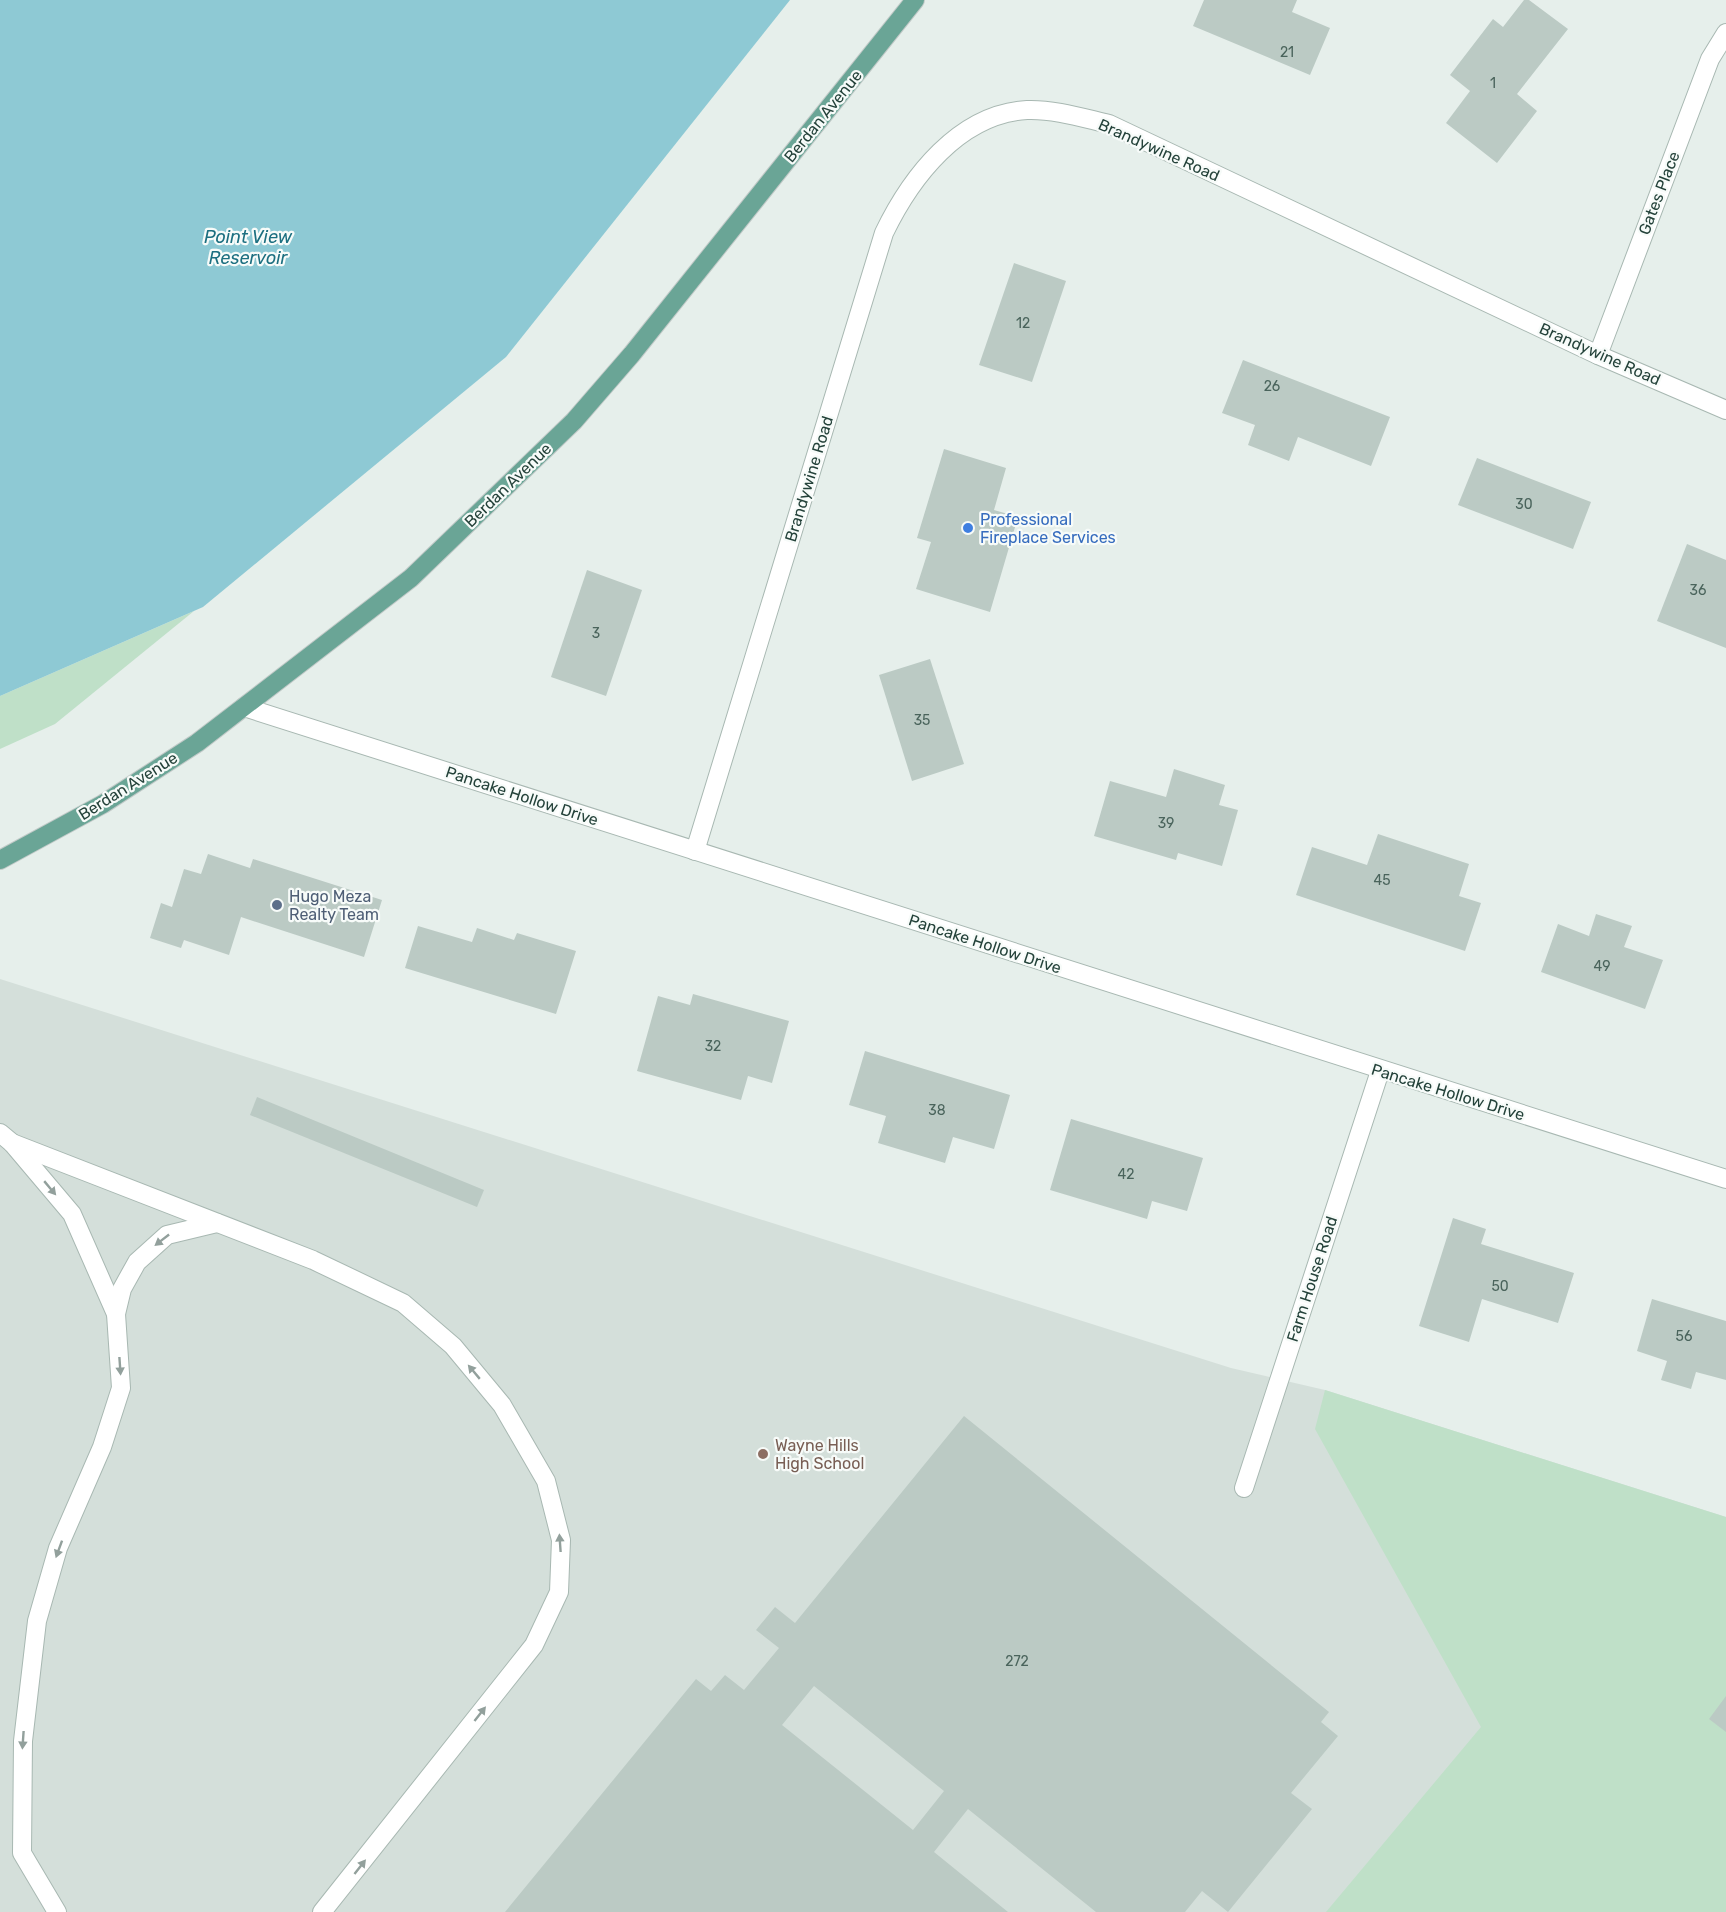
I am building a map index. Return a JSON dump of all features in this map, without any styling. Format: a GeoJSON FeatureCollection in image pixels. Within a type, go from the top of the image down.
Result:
{"type":"FeatureCollection","features":[{"type":"Feature","properties":{"kind":"main road","name":"Berdan Avenue"},"geometry":{"type":"LineString","coordinates":[[0,860],[103,804],[197,743],[411,578],[574,421],[632,354],[915,0]]}},
{"type":"Feature","properties":{"kind":"street","name":"Gates Place"},"geometry":{"type":"LineString","coordinates":[[1598,355],[1710,59],[1726,33]]}},
{"type":"Feature","properties":{"kind":"street","name":"Brandywine Road"},"geometry":{"type":"LineString","coordinates":[[695,851],[884,233],[897,206],[923,168],[955,139],[990,119],[1027,110],[1062,113],[1109,124],[1598,355],[1726,410]]}},
{"type":"Feature","properties":{"kind":"street","name":"Pancake Hollow Drive"},"geometry":{"type":"LineString","coordinates":[[244,707],[1380,1071],[1726,1179]]}},
{"type":"Feature","properties":{"kind":"street","name":"Farm House Road"},"geometry":{"type":"LineString","coordinates":[[1244,1488],[1380,1071]]}},
{"type":"Feature","properties":{"kind":"street"},"geometry":{"type":"LineString","coordinates":[[6,1138],[313,1260],[403,1303],[453,1346],[502,1405],[546,1481],[561,1540],[559,1592],[534,1645],[322,1912]]}},
{"type":"Feature","properties":{"kind":"street"},"geometry":{"type":"LineString","coordinates":[[6,1138],[72,1214],[116,1314]]}},
{"type":"Feature","properties":{"kind":"street"},"geometry":{"type":"LineString","coordinates":[[57,1912],[22,1853],[23,1741],[37,1621],[58,1548],[102,1447],[121,1388],[116,1314],[122,1289],[137,1262],[167,1235],[217,1223]]}},
{"type":"Feature","properties":{"kind":"shaded area","name":"Wayne Hills High School"},"geometry":{"type":"Polygon","coordinates":[[[0,979],[1231,1368],[1325,1390],[1726,1517],[1726,1912],[0,1912],[0,979]]]}},
{"type":"Feature","properties":{"kind":"green space"},"geometry":{"type":"Polygon","coordinates":[[[194,611],[55,724],[0,749],[0,696],[194,611]]]}},
{"type":"Feature","properties":{"kind":"green space"},"geometry":{"type":"Polygon","coordinates":[[[1325,1390],[1726,1517],[1726,1912],[1326,1912],[1481,1727],[1315,1429],[1325,1390]]]}},
{"type":"Feature","properties":{"kind":"water","name":"Point View Reservoir"},"geometry":{"type":"Polygon","coordinates":[[[0,0],[790,0],[506,357],[203,607],[0,696],[0,0]]]}},
{"type":"Feature","properties":{"kind":"building"},"geometry":{"type":"Polygon","coordinates":[[[1204,0],[1297,0],[1292,12],[1330,28],[1310,75],[1193,26],[1204,0]]]}},
{"type":"Feature","properties":{"kind":"building"},"geometry":{"type":"Polygon","coordinates":[[[1524,0],[1529,0],[1568,29],[1517,94],[1537,111],[1497,163],[1446,123],[1470,91],[1450,75],[1493,19],[1503,27],[1524,0]]]}},
{"type":"Feature","properties":{"kind":"building"},"geometry":{"type":"Polygon","coordinates":[[[1014,263],[1066,281],[1032,382],[979,365],[1014,263]]]}},
{"type":"Feature","properties":{"kind":"building"},"geometry":{"type":"Polygon","coordinates":[[[1243,360],[1390,417],[1371,466],[1298,437],[1289,461],[1248,445],[1255,425],[1222,413],[1243,360]]]}},
{"type":"Feature","properties":{"kind":"building","name":"Professional Fireplace Services"},"geometry":{"type":"Polygon","coordinates":[[[944,449],[1006,468],[994,510],[1018,517],[990,612],[916,589],[931,542],[917,538],[944,449]]]}},
{"type":"Feature","properties":{"kind":"building"},"geometry":{"type":"Polygon","coordinates":[[[1477,458],[1591,502],[1573,549],[1458,505],[1477,458]]]}},
{"type":"Feature","properties":{"kind":"building"},"geometry":{"type":"Polygon","coordinates":[[[1687,544],[1726,560],[1726,648],[1657,621],[1687,544]]]}},
{"type":"Feature","properties":{"kind":"building"},"geometry":{"type":"Polygon","coordinates":[[[587,570],[642,590],[606,696],[551,677],[587,570]]]}},
{"type":"Feature","properties":{"kind":"building"},"geometry":{"type":"Polygon","coordinates":[[[930,659],[964,764],[912,781],[879,675],[930,659]]]}},
{"type":"Feature","properties":{"kind":"building"},"geometry":{"type":"Polygon","coordinates":[[[1174,769],[1225,785],[1219,805],[1238,810],[1222,866],[1178,853],[1176,860],[1094,836],[1110,781],[1166,797],[1174,769]]]}},
{"type":"Feature","properties":{"kind":"building"},"geometry":{"type":"Polygon","coordinates":[[[1378,834],[1469,864],[1459,896],[1481,903],[1465,951],[1296,895],[1312,847],[1367,865],[1378,834]]]}},
{"type":"Feature","properties":{"kind":"building","name":"Hugo Meza Realty Team"},"geometry":{"type":"Polygon","coordinates":[[[208,854],[250,868],[253,859],[382,900],[364,957],[241,917],[229,955],[184,940],[181,948],[150,938],[161,903],[172,907],[184,869],[201,874],[208,854]]]}},
{"type":"Feature","properties":{"kind":"building"},"geometry":{"type":"Polygon","coordinates":[[[1596,914],[1632,926],[1624,947],[1663,960],[1645,1009],[1541,972],[1558,924],[1589,936],[1596,914]]]}},
{"type":"Feature","properties":{"kind":"building"},"geometry":{"type":"Polygon","coordinates":[[[418,926],[472,942],[477,928],[514,940],[517,933],[576,951],[556,1014],[405,968],[418,926]]]}},
{"type":"Feature","properties":{"kind":"building"},"geometry":{"type":"Polygon","coordinates":[[[693,994],[789,1021],[772,1083],[748,1076],[741,1100],[637,1071],[658,996],[690,1005],[693,994]]]}},
{"type":"Feature","properties":{"kind":"building"},"geometry":{"type":"Polygon","coordinates":[[[865,1051],[1010,1095],[994,1149],[953,1137],[945,1163],[878,1143],[886,1116],[849,1105],[865,1051]]]}},
{"type":"Feature","properties":{"kind":"building"},"geometry":{"type":"Polygon","coordinates":[[[257,1097],[484,1190],[477,1207],[250,1115],[257,1097]]]}},
{"type":"Feature","properties":{"kind":"building"},"geometry":{"type":"Polygon","coordinates":[[[1071,1119],[1203,1158],[1187,1211],[1152,1201],[1147,1219],[1050,1190],[1071,1119]]]}},
{"type":"Feature","properties":{"kind":"building"},"geometry":{"type":"Polygon","coordinates":[[[1453,1218],[1486,1229],[1481,1244],[1574,1273],[1558,1323],[1482,1299],[1469,1342],[1419,1326],[1453,1218]]]}},
{"type":"Feature","properties":{"kind":"building"},"geometry":{"type":"Polygon","coordinates":[[[1652,1299],[1726,1321],[1726,1380],[1696,1372],[1691,1389],[1661,1380],[1667,1361],[1637,1351],[1652,1299]]]}},
{"type":"Feature","properties":{"kind":"building","name":"Wayne Hills High School"},"geometry":{"type":"Polygon","coordinates":[[[964,1416],[1329,1712],[1321,1722],[1338,1736],[1291,1793],[1312,1809],[1228,1912],[1202,1891],[1185,1912],[1096,1912],[968,1809],[934,1852],[1008,1912],[505,1912],[696,1679],[711,1691],[725,1675],[744,1690],[779,1648],[756,1630],[775,1607],[795,1623],[964,1416]],[[814,1686],[782,1725],[913,1830],[944,1791],[814,1686]]]}},
{"type":"Feature","properties":{"kind":"building"},"geometry":{"type":"Polygon","coordinates":[[[1726,1696],[1726,1732],[1709,1719],[1726,1696]]]}},
{"type":"Feature","properties":{"kind":"place","name":"Professional Fireplace Services"},"geometry":{"type":"Point","coordinates":[968,528]}},
{"type":"Feature","properties":{"kind":"place","name":"Hugo Meza Realty Team"},"geometry":{"type":"Point","coordinates":[277,905]}},
{"type":"Feature","properties":{"kind":"place","name":"Wayne Hills High School"},"geometry":{"type":"Point","coordinates":[763,1454]}}]}
